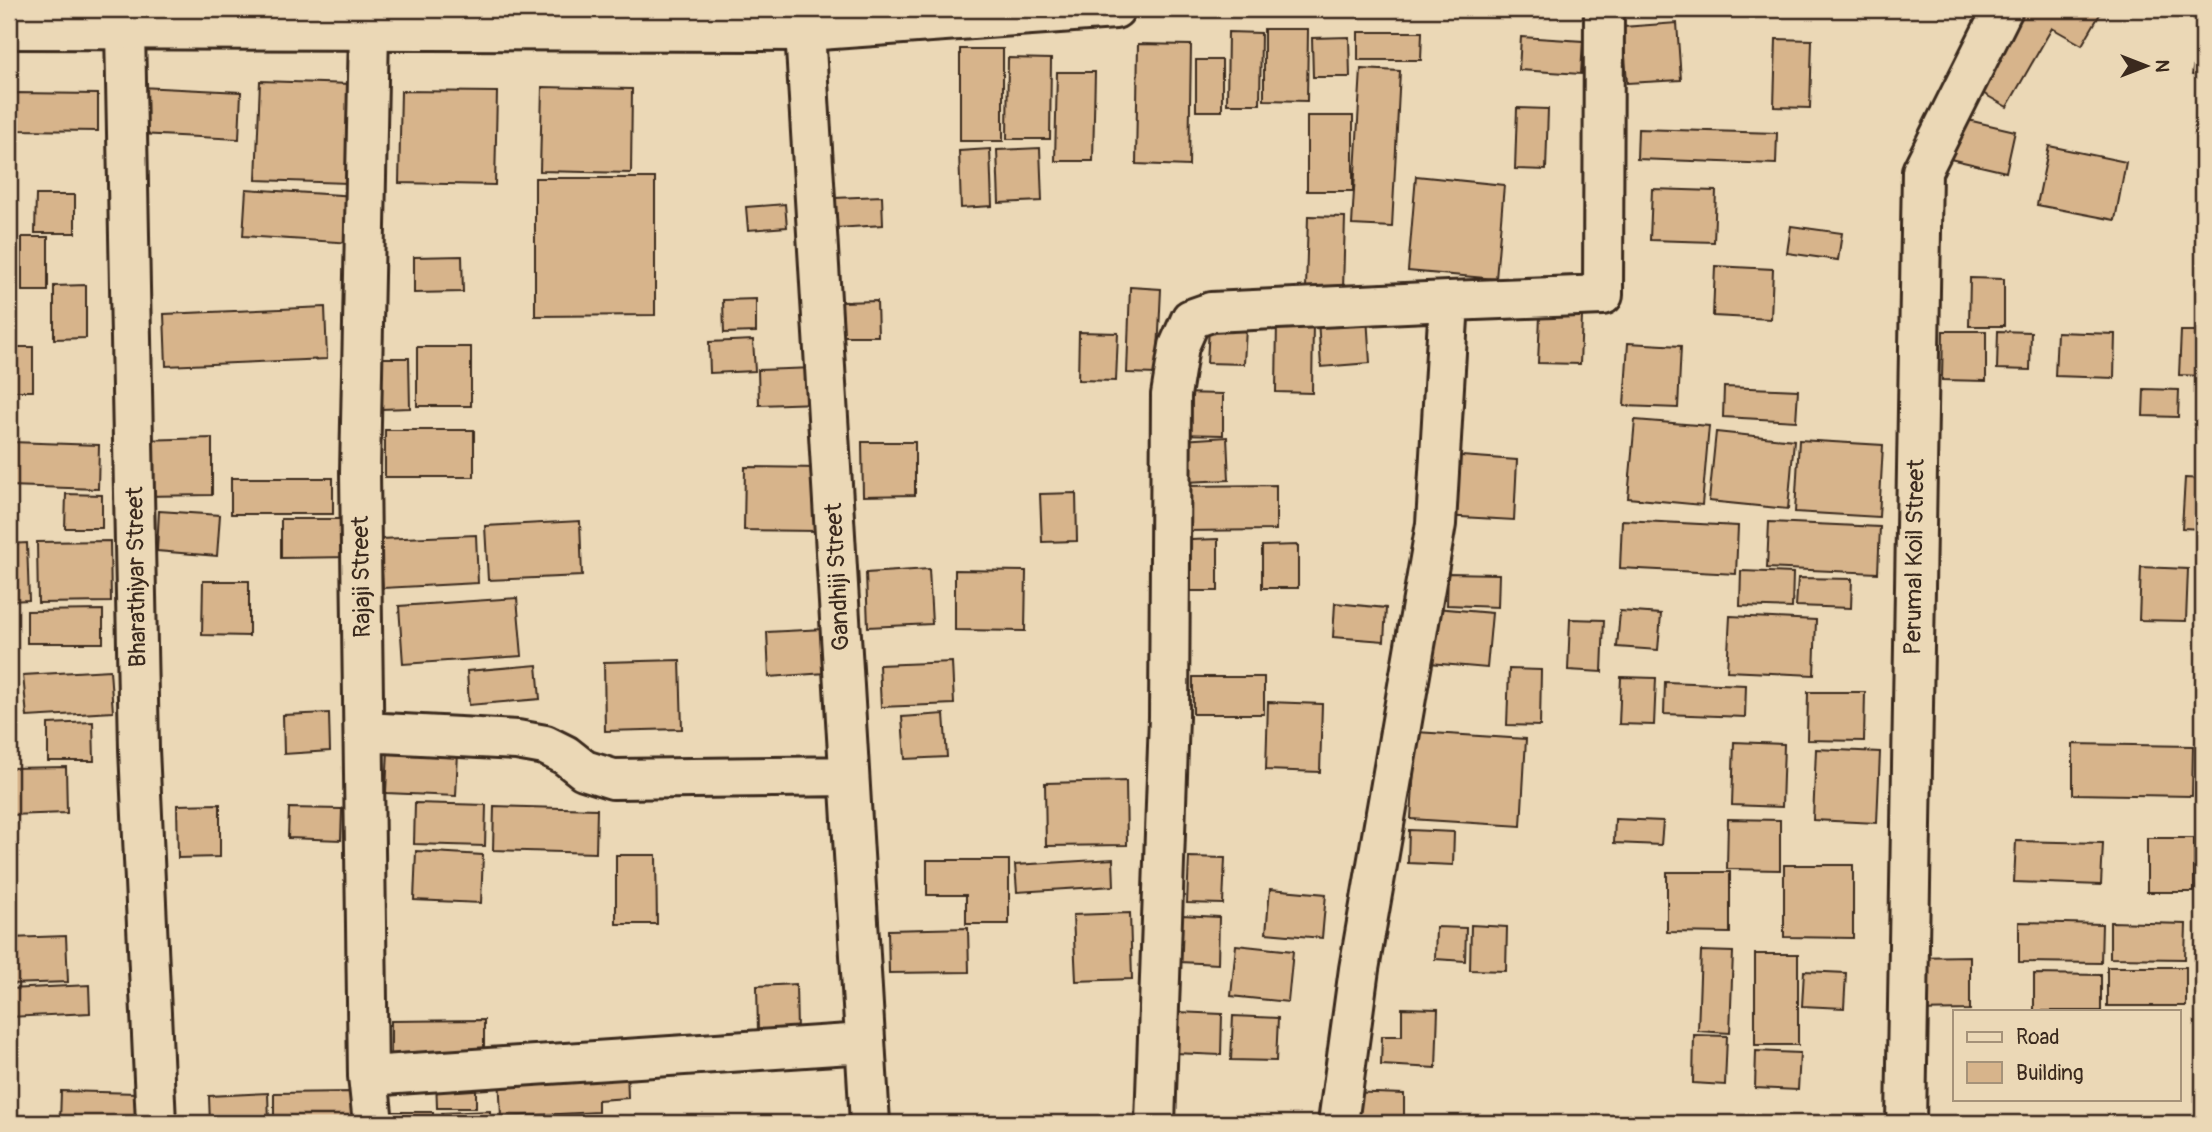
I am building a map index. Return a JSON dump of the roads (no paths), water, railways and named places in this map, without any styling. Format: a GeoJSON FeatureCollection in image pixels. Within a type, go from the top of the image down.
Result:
{"type":"FeatureCollection","features":[{"type":"Feature","properties":{"kind":"street"},"geometry":{"type":"LineString","coordinates":[[9,29],[108,23],[306,19],[369,30],[425,20],[719,20],[805,31],[937,15],[1115,9]]}},
{"type":"Feature","properties":{"kind":"street"},"geometry":{"type":"LineString","coordinates":[[1155,1123],[1169,717],[1171,395],[1178,346],[1191,319],[1211,312],[1603,295],[1604,9]]}},
{"type":"Feature","properties":{"kind":"street","name":"Perumal Koil Street"},"geometry":{"type":"LineString","coordinates":[[1906,1123],[1922,171],[2003,9]]}},
{"type":"Feature","properties":{"kind":"street","name":"Bharathiyar Street"},"geometry":{"type":"LineString","coordinates":[[108,23],[156,1123]]}},
{"type":"Feature","properties":{"kind":"street","name":"Rajaji Street"},"geometry":{"type":"LineString","coordinates":[[369,30],[360,472],[368,1076],[373,1123]]}},
{"type":"Feature","properties":{"kind":"street","name":"Gandhiji Street"},"geometry":{"type":"LineString","coordinates":[[805,31],[870,1123]]}},
{"type":"Feature","properties":{"kind":"street"},"geometry":{"type":"LineString","coordinates":[[1338,1123],[1359,969],[1436,524],[1449,301]]}},
{"type":"Feature","properties":{"kind":"street"},"geometry":{"type":"LineString","coordinates":[[364,732],[536,743],[565,755],[584,770],[612,779],[849,776]]}},
{"type":"Feature","properties":{"kind":"street"},"geometry":{"type":"LineString","coordinates":[[368,1076],[865,1043]]}}]}
